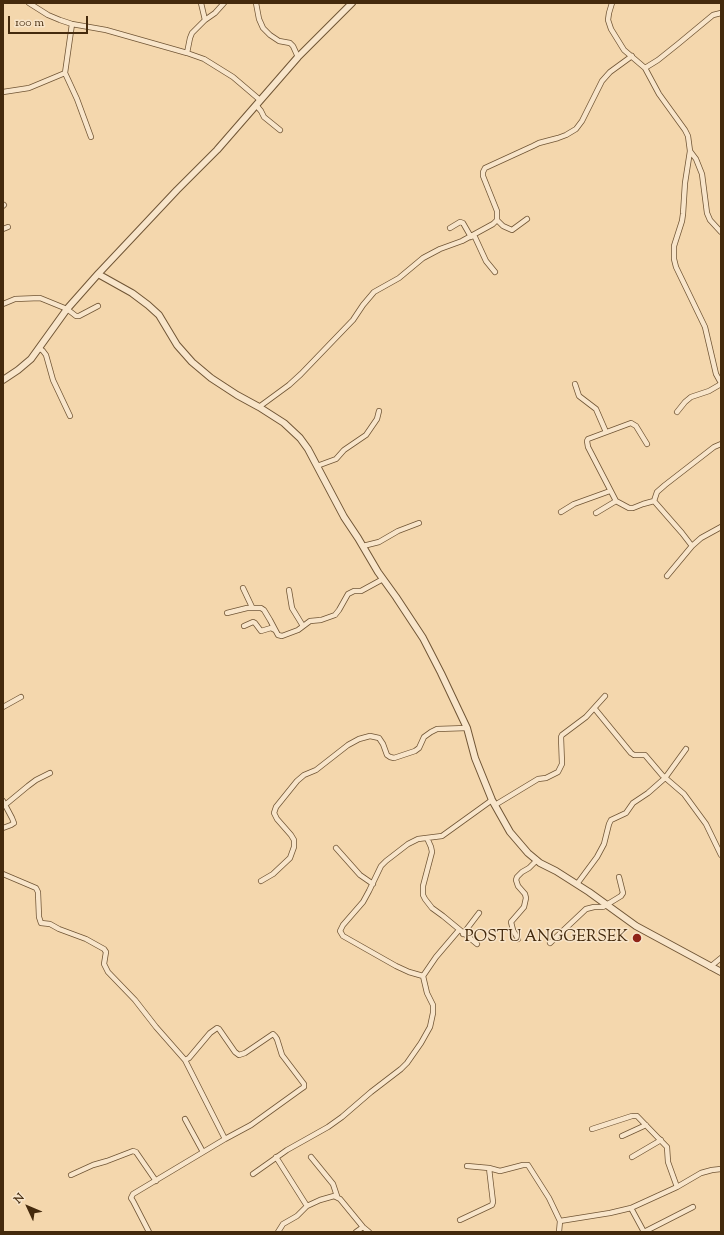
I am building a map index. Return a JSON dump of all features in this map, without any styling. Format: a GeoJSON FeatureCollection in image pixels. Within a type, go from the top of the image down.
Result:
{"type":"FeatureCollection","features":[{"type":"Feature","properties":{"kind":"street"},"geometry":{"type":"LineString","coordinates":[[30,3],[48,15],[72,24],[106,30],[204,59],[233,77],[260,100]]}},
{"type":"Feature","properties":{"kind":"street"},"geometry":{"type":"LineString","coordinates":[[201,3],[204,20]]}},
{"type":"Feature","properties":{"kind":"street"},"geometry":{"type":"LineString","coordinates":[[187,53],[192,33],[204,20],[224,3]]}},
{"type":"Feature","properties":{"kind":"street"},"geometry":{"type":"LineString","coordinates":[[256,3],[259,19],[264,28],[270,35],[279,40],[290,43],[298,57]]}},
{"type":"Feature","properties":{"kind":"street"},"geometry":{"type":"LineString","coordinates":[[3,380],[31,359],[48,333],[98,274],[217,150],[298,57],[352,3]]}},
{"type":"Feature","properties":{"kind":"street"},"geometry":{"type":"LineString","coordinates":[[612,3],[608,20],[611,29],[624,50],[645,68],[659,94],[685,130],[690,143],[683,214],[674,246],[674,259],[676,267],[705,327],[716,374],[721,381],[709,391],[691,397],[677,412]]}},
{"type":"Feature","properties":{"kind":"street"},"geometry":{"type":"LineString","coordinates":[[645,68],[658,60],[713,15],[721,13]]}},
{"type":"Feature","properties":{"kind":"street"},"geometry":{"type":"LineString","coordinates":[[72,24],[65,73],[77,99],[91,137]]}},
{"type":"Feature","properties":{"kind":"street"},"geometry":{"type":"LineString","coordinates":[[527,219],[512,230],[503,226],[497,220],[497,211],[483,176],[485,168],[539,143],[566,135],[576,129],[582,122],[602,81],[610,72],[632,56]]}},
{"type":"Feature","properties":{"kind":"street"},"geometry":{"type":"LineString","coordinates":[[3,92],[29,88],[65,73]]}},
{"type":"Feature","properties":{"kind":"street"},"geometry":{"type":"LineString","coordinates":[[256,105],[264,117],[280,130]]}},
{"type":"Feature","properties":{"kind":"street"},"geometry":{"type":"LineString","coordinates":[[690,151],[696,159],[702,174],[707,214],[710,220],[721,232]]}},
{"type":"Feature","properties":{"kind":"street"},"geometry":{"type":"LineString","coordinates":[[259,407],[290,385],[301,374],[353,320],[374,292],[399,278],[423,258],[440,249],[472,236],[493,224],[497,220]]}},
{"type":"Feature","properties":{"kind":"street"},"geometry":{"type":"LineString","coordinates":[[450,228],[460,222],[463,223],[486,261],[495,272]]}},
{"type":"Feature","properties":{"kind":"street"},"geometry":{"type":"LineString","coordinates":[[98,274],[132,293],[148,305],[158,315],[178,345],[192,362],[211,378],[236,395],[259,407],[284,423],[300,438],[308,449],[344,517],[422,638],[450,690],[467,728],[475,758],[493,803],[510,832],[528,853],[577,884],[636,926],[721,972]]}},
{"type":"Feature","properties":{"kind":"street"},"geometry":{"type":"LineString","coordinates":[[3,304],[15,299],[38,297],[67,309],[74,315],[79,316],[98,306]]}},
{"type":"Feature","properties":{"kind":"street"},"geometry":{"type":"LineString","coordinates":[[39,348],[46,355],[53,380],[70,416]]}},
{"type":"Feature","properties":{"kind":"street"},"geometry":{"type":"LineString","coordinates":[[575,384],[579,396],[596,409],[606,432]]}},
{"type":"Feature","properties":{"kind":"street"},"geometry":{"type":"LineString","coordinates":[[317,466],[336,459],[344,450],[366,435],[377,419],[379,411]]}},
{"type":"Feature","properties":{"kind":"street"},"geometry":{"type":"LineString","coordinates":[[647,444],[636,426],[631,423],[588,438],[587,441],[588,447],[616,501],[632,508],[654,501]]}},
{"type":"Feature","properties":{"kind":"street"},"geometry":{"type":"LineString","coordinates":[[654,501],[655,495],[661,488],[709,451],[721,444]]}},
{"type":"Feature","properties":{"kind":"street"},"geometry":{"type":"LineString","coordinates":[[561,512],[574,504],[610,491]]}},
{"type":"Feature","properties":{"kind":"street"},"geometry":{"type":"LineString","coordinates":[[596,513],[616,501]]}},
{"type":"Feature","properties":{"kind":"street"},"geometry":{"type":"LineString","coordinates":[[654,501],[692,546]]}},
{"type":"Feature","properties":{"kind":"street"},"geometry":{"type":"LineString","coordinates":[[363,546],[379,542],[398,531],[419,522]]}},
{"type":"Feature","properties":{"kind":"street"},"geometry":{"type":"LineString","coordinates":[[667,576],[692,546],[701,538],[721,527]]}},
{"type":"Feature","properties":{"kind":"street"},"geometry":{"type":"LineString","coordinates":[[227,613],[252,607],[260,608],[264,610],[278,635],[282,636],[294,632],[310,621],[321,620],[335,615],[348,594],[354,591],[361,591],[383,579]]}},
{"type":"Feature","properties":{"kind":"street"},"geometry":{"type":"LineString","coordinates":[[243,588],[252,607]]}},
{"type":"Feature","properties":{"kind":"street"},"geometry":{"type":"LineString","coordinates":[[289,590],[292,608],[303,626]]}},
{"type":"Feature","properties":{"kind":"street"},"geometry":{"type":"LineString","coordinates":[[244,626],[253,622],[261,630],[271,628],[275,630]]}},
{"type":"Feature","properties":{"kind":"street"},"geometry":{"type":"LineString","coordinates":[[423,976],[396,966],[341,934],[340,931],[343,925],[369,892],[381,866],[408,844],[418,839],[442,836],[493,803],[538,779],[546,778],[558,772],[562,764],[560,737],[586,718],[605,696]]}},
{"type":"Feature","properties":{"kind":"street"},"geometry":{"type":"LineString","coordinates":[[3,707],[21,697]]}},
{"type":"Feature","properties":{"kind":"street"},"geometry":{"type":"LineString","coordinates":[[595,709],[631,753],[634,755],[645,755],[658,771],[684,794],[706,824],[721,855]]}},
{"type":"Feature","properties":{"kind":"street"},"geometry":{"type":"LineString","coordinates":[[261,882],[273,874],[290,858],[294,847],[294,840],[277,820],[274,813],[276,807],[300,778],[316,770],[348,745],[359,739],[370,736],[379,738],[387,755],[394,758],[415,751],[419,748],[424,737],[437,729],[467,728]]}},
{"type":"Feature","properties":{"kind":"street"},"geometry":{"type":"LineString","coordinates":[[577,884],[597,858],[604,844],[611,820],[626,813],[633,803],[648,793],[665,778],[686,749]]}},
{"type":"Feature","properties":{"kind":"street"},"geometry":{"type":"LineString","coordinates":[[3,828],[14,823],[4,803],[32,783],[50,773]]}},
{"type":"Feature","properties":{"kind":"street"},"geometry":{"type":"LineString","coordinates":[[427,838],[432,852],[423,886],[423,895],[432,908],[477,944]]}},
{"type":"Feature","properties":{"kind":"street"},"geometry":{"type":"LineString","coordinates":[[336,848],[360,875],[373,884]]}},
{"type":"Feature","properties":{"kind":"street"},"geometry":{"type":"LineString","coordinates":[[518,939],[512,930],[511,922],[524,907],[526,898],[516,880],[522,872],[530,868],[537,860]]}},
{"type":"Feature","properties":{"kind":"street"},"geometry":{"type":"LineString","coordinates":[[3,874],[36,888],[38,892],[39,917],[41,923],[50,924],[86,939],[104,949],[106,952],[104,964],[108,972],[135,1000],[185,1060],[225,1139]]}},
{"type":"Feature","properties":{"kind":"street"},"geometry":{"type":"LineString","coordinates":[[550,943],[586,909],[603,907],[622,894],[619,877]]}},
{"type":"Feature","properties":{"kind":"street"},"geometry":{"type":"LineString","coordinates":[[253,1174],[276,1157],[328,1127],[401,1069],[421,1043],[430,1027],[432,1019],[432,1005],[427,993],[423,976],[441,951],[479,913]]}},
{"type":"Feature","properties":{"kind":"street"},"geometry":{"type":"LineString","coordinates":[[710,967],[721,958]]}},
{"type":"Feature","properties":{"kind":"street"},"geometry":{"type":"LineString","coordinates":[[149,1232],[132,1198],[133,1194],[256,1121],[304,1087],[304,1084],[282,1055],[277,1039],[272,1034],[245,1053],[239,1055],[235,1052],[219,1029],[216,1028],[185,1060]]}},
{"type":"Feature","properties":{"kind":"street"},"geometry":{"type":"LineString","coordinates":[[592,1128],[637,1116],[667,1147],[668,1162],[677,1187]]}},
{"type":"Feature","properties":{"kind":"street"},"geometry":{"type":"LineString","coordinates":[[185,1119],[203,1152]]}},
{"type":"Feature","properties":{"kind":"street"},"geometry":{"type":"LineString","coordinates":[[622,1136],[646,1125]]}},
{"type":"Feature","properties":{"kind":"street"},"geometry":{"type":"LineString","coordinates":[[632,1157],[660,1140]]}},
{"type":"Feature","properties":{"kind":"street"},"geometry":{"type":"LineString","coordinates":[[71,1175],[133,1151],[136,1152],[156,1181]]}},
{"type":"Feature","properties":{"kind":"street"},"geometry":{"type":"LineString","coordinates":[[276,1157],[307,1206]]}},
{"type":"Feature","properties":{"kind":"street"},"geometry":{"type":"LineString","coordinates":[[311,1157],[333,1184],[337,1196],[369,1232]]}},
{"type":"Feature","properties":{"kind":"street"},"geometry":{"type":"LineString","coordinates":[[467,1166],[489,1168],[500,1171],[523,1164],[528,1165],[549,1198],[560,1221],[560,1232]]}},
{"type":"Feature","properties":{"kind":"street"},"geometry":{"type":"LineString","coordinates":[[460,1220],[492,1205],[493,1202],[489,1168]]}},
{"type":"Feature","properties":{"kind":"street"},"geometry":{"type":"LineString","coordinates":[[560,1221],[631,1208],[677,1187],[701,1174],[712,1170],[721,1169]]}},
{"type":"Feature","properties":{"kind":"street"},"geometry":{"type":"LineString","coordinates":[[278,1232],[284,1224],[300,1214],[307,1206],[332,1196],[337,1196]]}},
{"type":"Feature","properties":{"kind":"street"},"geometry":{"type":"LineString","coordinates":[[631,1208],[644,1232],[693,1207]]}},
{"type":"Feature","properties":{"kind":"street"},"geometry":{"type":"LineString","coordinates":[[356,1232],[363,1227]]}},
{"type":"Feature","properties":{"kind":"place","name":"POSTU ANGGERSEK"},"geometry":{"type":"Point","coordinates":[637,938]}}]}
